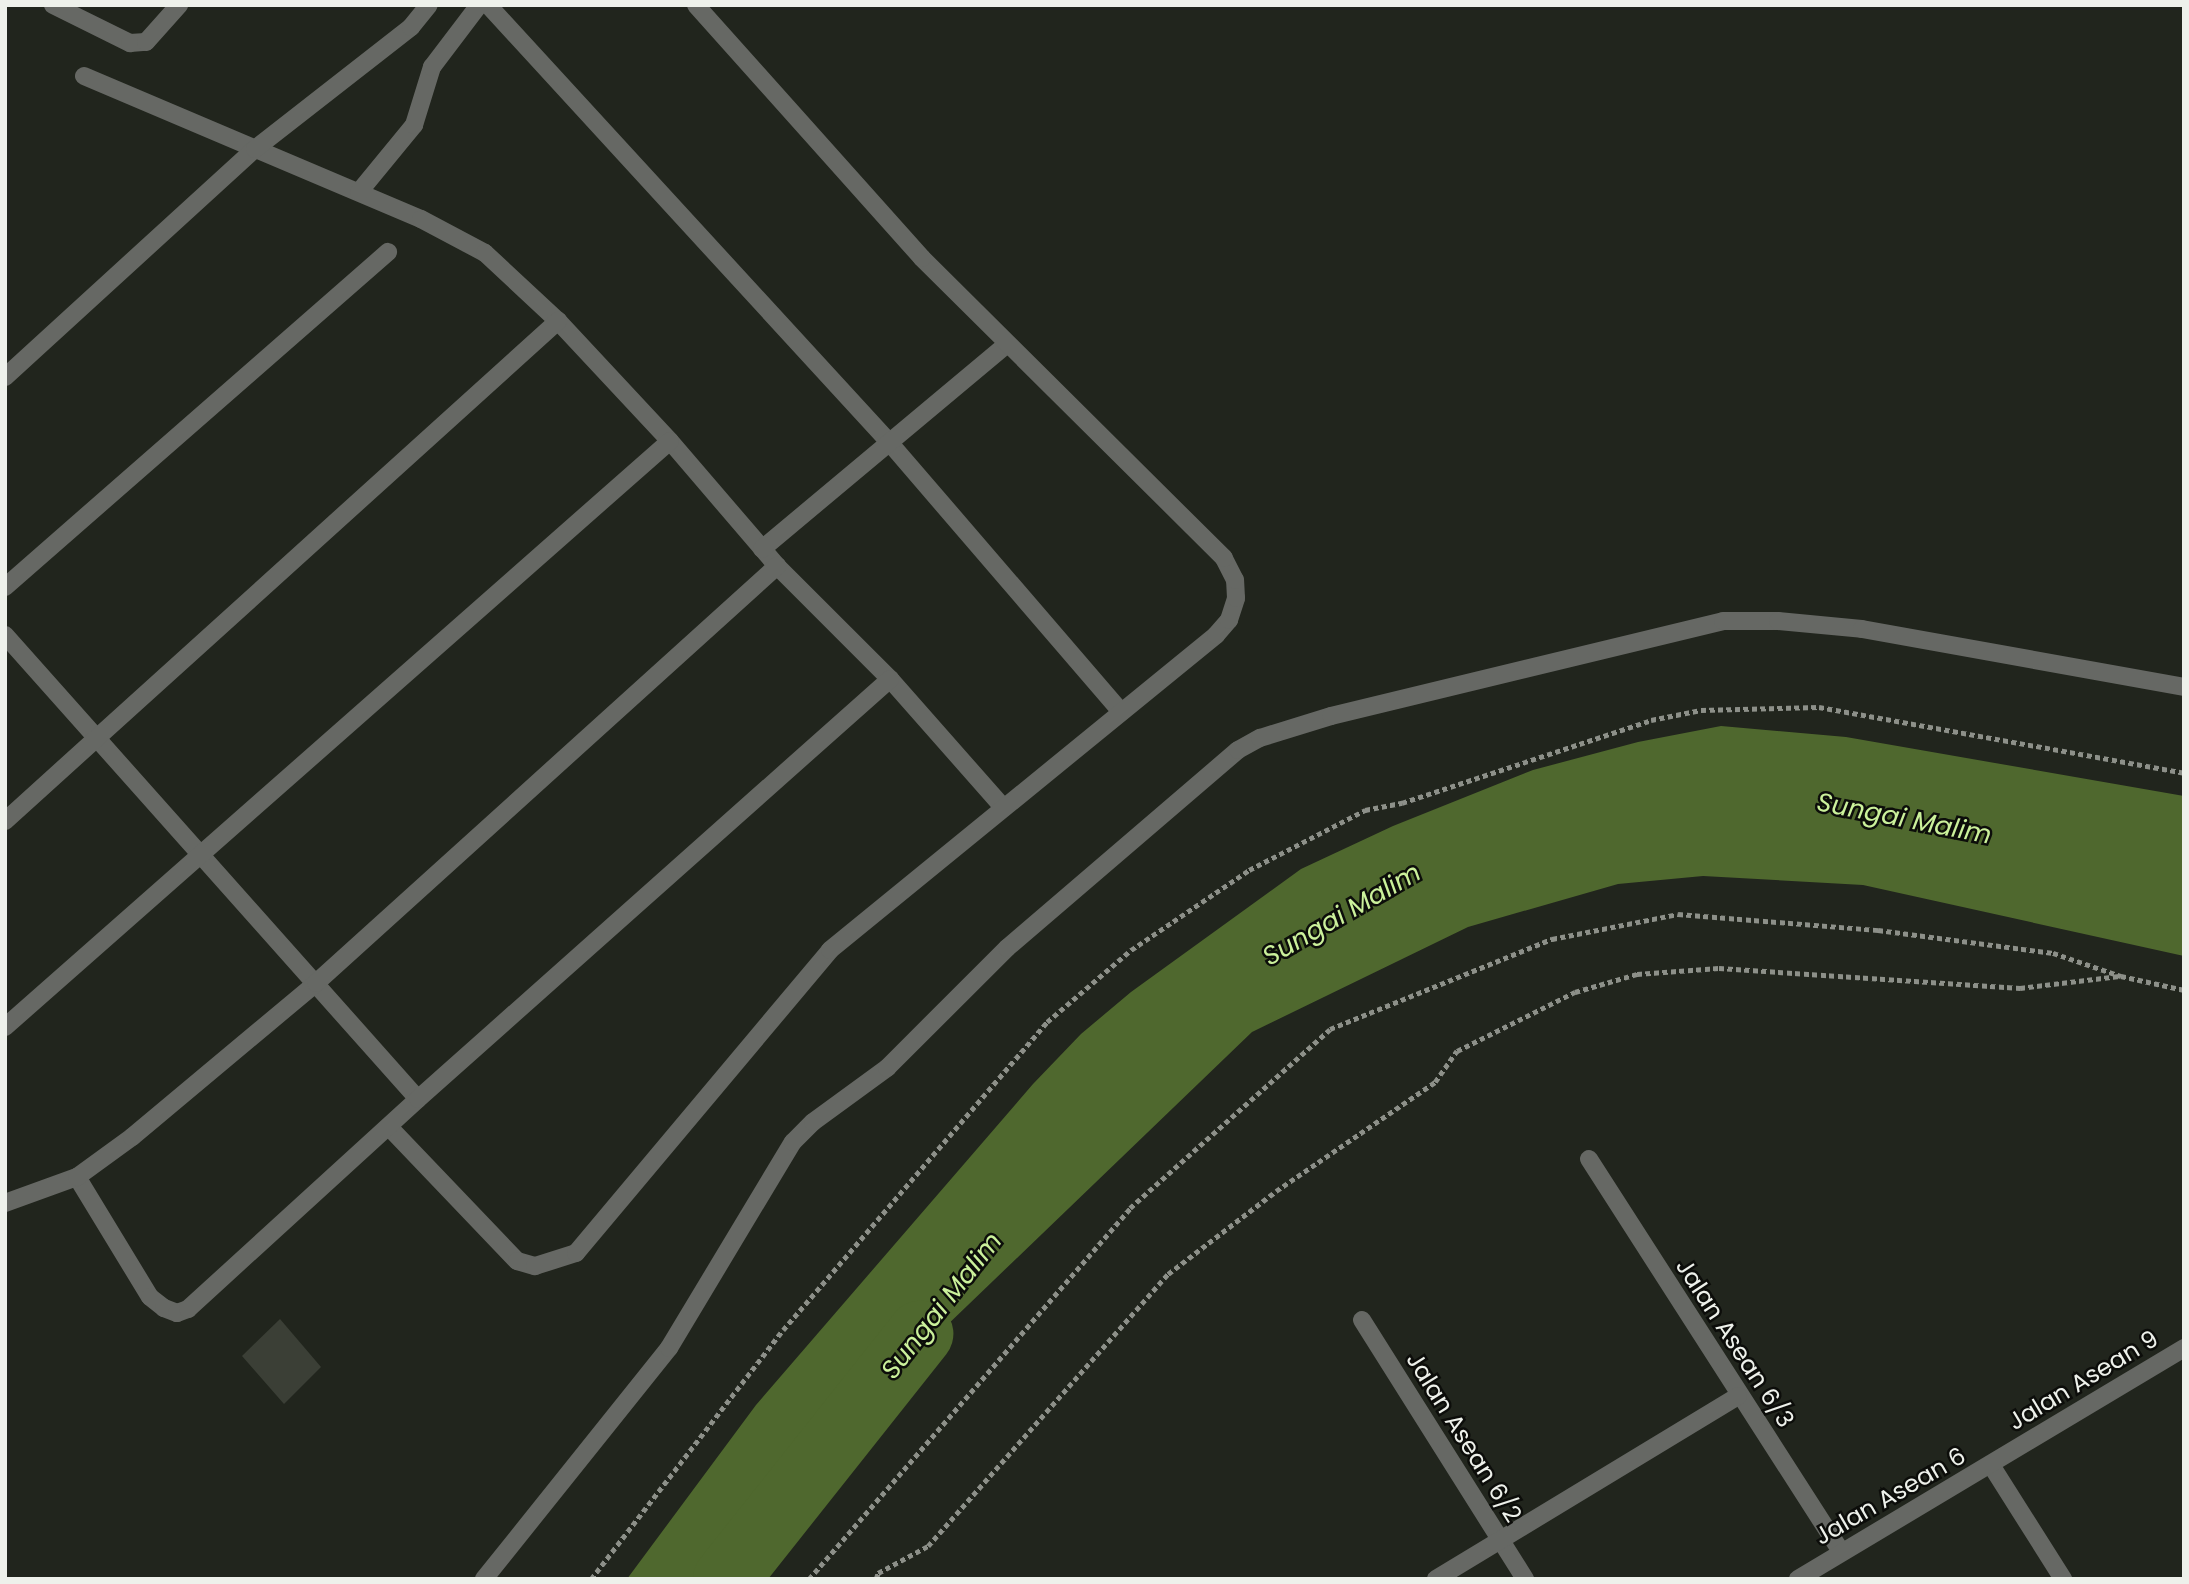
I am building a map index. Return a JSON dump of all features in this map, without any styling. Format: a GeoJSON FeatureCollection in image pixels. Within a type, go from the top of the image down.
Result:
{"type":"FeatureCollection","features":[{"type":"Feature","properties":{"kind":"street"},"geometry":{"type":"LineString","coordinates":[[52,5],[130,43],[146,42],[179,5]]}},
{"type":"Feature","properties":{"kind":"street"},"geometry":{"type":"LineString","coordinates":[[5,377],[255,149],[411,27],[429,5]]}},
{"type":"Feature","properties":{"kind":"street"},"geometry":{"type":"LineString","coordinates":[[359,192],[414,125],[432,67],[479,5]]}},
{"type":"Feature","properties":{"kind":"street"},"geometry":{"type":"LineString","coordinates":[[488,5],[889,442],[1121,712]]}},
{"type":"Feature","properties":{"kind":"street"},"geometry":{"type":"LineString","coordinates":[[389,1127],[517,1261],[535,1265],[576,1253],[830,950],[1216,635],[1229,620],[1236,598],[1235,580],[1224,558],[922,258],[696,5]]}},
{"type":"Feature","properties":{"kind":"street"},"geometry":{"type":"LineString","coordinates":[[84,76],[421,219],[485,253],[558,321],[670,441],[777,566],[890,679],[1003,807]]}},
{"type":"Feature","properties":{"kind":"street"},"geometry":{"type":"LineString","coordinates":[[5,587],[388,252]]}},
{"type":"Feature","properties":{"kind":"street"},"geometry":{"type":"LineString","coordinates":[[5,821],[558,321]]}},
{"type":"Feature","properties":{"kind":"street"},"geometry":{"type":"LineString","coordinates":[[762,549],[1007,344]]}},
{"type":"Feature","properties":{"kind":"street"},"geometry":{"type":"LineString","coordinates":[[5,1027],[670,441]]}},
{"type":"Feature","properties":{"kind":"street"},"geometry":{"type":"LineString","coordinates":[[5,1203],[77,1177],[132,1138],[316,983],[777,566]]}},
{"type":"Feature","properties":{"kind":"street"},"geometry":{"type":"LineString","coordinates":[[484,1579],[675,1340],[793,1142],[813,1122],[887,1068],[1007,948],[1238,750],[1260,738],[1331,716],[1723,621],[1778,621],[1862,629],[2184,687]]}},
{"type":"Feature","properties":{"kind":"street"},"geometry":{"type":"LineString","coordinates":[[5,635],[418,1098]]}},
{"type":"Feature","properties":{"kind":"street"},"geometry":{"type":"LineString","coordinates":[[77,1177],[150,1297],[163,1308],[177,1313],[188,1309],[418,1098],[890,679]]}},
{"type":"Feature","properties":{"kind":"street","name":"Jalan Asean 6/3"},"geometry":{"type":"LineString","coordinates":[[1589,1159],[1738,1396],[1841,1552]]}},
{"type":"Feature","properties":{"kind":"street","name":"Jalan Asean 6/2"},"geometry":{"type":"LineString","coordinates":[[1362,1320],[1525,1579]]}},
{"type":"Feature","properties":{"kind":"street","name":"Jalan Asean 9"},"geometry":{"type":"LineString","coordinates":[[2007,1454],[2184,1348]]}},
{"type":"Feature","properties":{"kind":"street"},"geometry":{"type":"LineString","coordinates":[[1436,1579],[1738,1396]]}},
{"type":"Feature","properties":{"kind":"street","name":"Jalan Asean 6"},"geometry":{"type":"LineString","coordinates":[[1798,1579],[2007,1454]]}},
{"type":"Feature","properties":{"kind":"street"},"geometry":{"type":"LineString","coordinates":[[1991,1465],[2063,1579]]}},
{"type":"Feature","properties":{"kind":"path"},"geometry":{"type":"LineString","coordinates":[[591,1579],[783,1330],[1047,1022],[1131,950],[1249,870],[1365,810],[1402,803],[1651,720],[1700,710],[1819,707],[2184,773]]}},
{"type":"Feature","properties":{"kind":"path"},"geometry":{"type":"LineString","coordinates":[[809,1579],[1130,1208],[1330,1029],[1552,939],[1678,914],[1878,930],[2040,951],[2121,976],[2184,990]]}},
{"type":"Feature","properties":{"kind":"path"},"geometry":{"type":"LineString","coordinates":[[876,1579],[878,1573],[928,1546],[1168,1274],[1276,1191],[1435,1082],[1457,1051],[1576,992],[1637,974],[1719,968],[2020,988],[2121,976]]}},
{"type":"Feature","properties":{"kind":"water"},"geometry":{"type":"Polygon","coordinates":[[[1721,726],[1846,737],[2184,796],[2184,956],[1863,885],[1703,876],[1618,884],[1468,927],[1252,1032],[838,1430],[731,1579],[627,1579],[756,1405],[1033,1084],[1081,1034],[1131,992],[1301,869],[1393,826],[1533,770],[1638,742],[1721,726]]]}},
{"type":"Feature","properties":{"kind":"building"},"geometry":{"type":"Polygon","coordinates":[[[280,1319],[321,1367],[284,1404],[242,1356],[280,1319]]]}},
{"type":"Feature","properties":{"kind":"waterway","name":"Sungai Malim"},"geometry":{"type":"LineString","coordinates":[[726,1579],[920,1334]]}}]}
